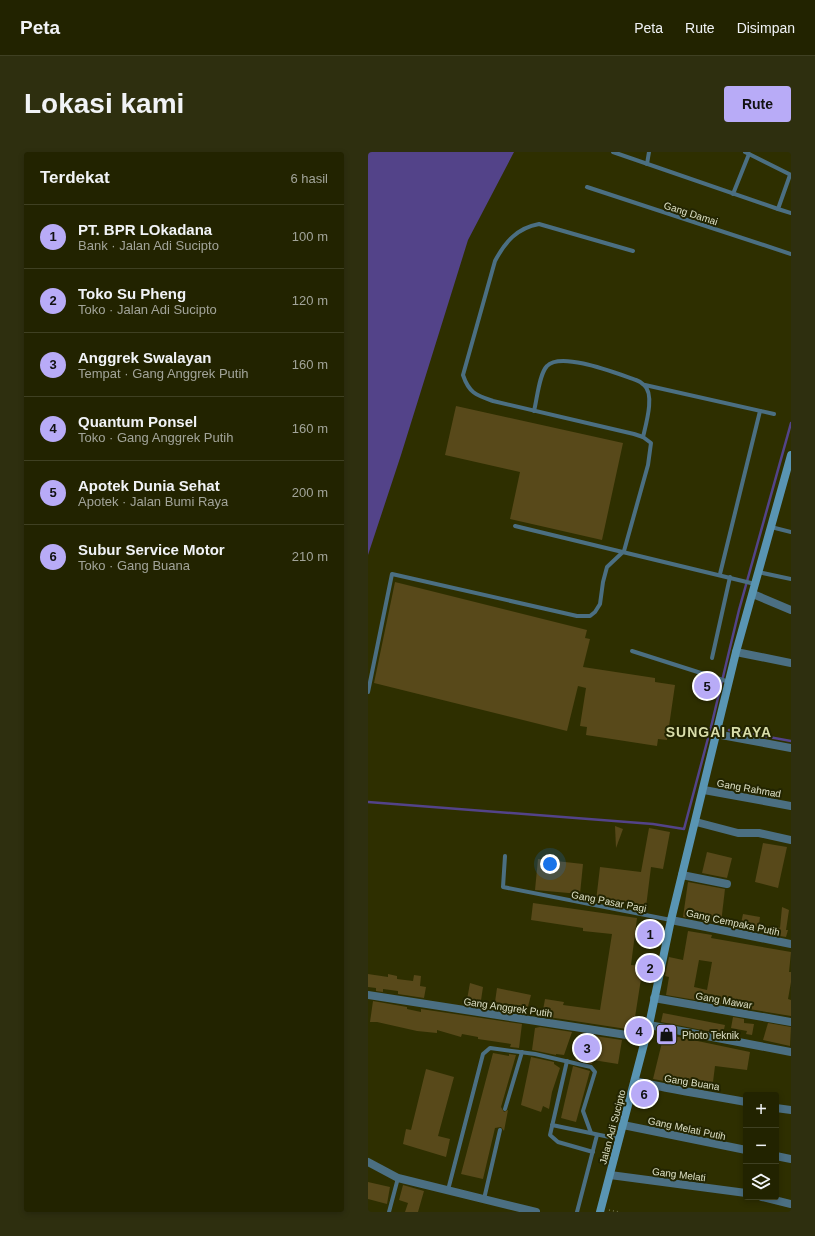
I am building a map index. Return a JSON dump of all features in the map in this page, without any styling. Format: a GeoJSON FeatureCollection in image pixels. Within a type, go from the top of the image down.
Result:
{"type":"FeatureCollection","features":[{"type":"Feature","properties":{"kind":"main road","name":"Jalan Adi Sucipto"},"geometry":{"type":"LineString","coordinates":[[600,1210],[646,1038],[671,920],[704,790],[736,652],[753,594],[753,583],[758,572],[791,455]]}},
{"type":"Feature","properties":{"kind":"street"},"geometry":{"type":"LineString","coordinates":[[753,594],[791,610]]}},
{"type":"Feature","properties":{"kind":"street"},"geometry":{"type":"LineString","coordinates":[[736,652],[791,663]]}},
{"type":"Feature","properties":{"kind":"street"},"geometry":{"type":"LineString","coordinates":[[716,734],[791,748]]}},
{"type":"Feature","properties":{"kind":"street","name":"Gang Rahmad"},"geometry":{"type":"LineString","coordinates":[[704,790],[791,806]]}},
{"type":"Feature","properties":{"kind":"street"},"geometry":{"type":"LineString","coordinates":[[696,822],[738,833],[759,833],[791,840]]}},
{"type":"Feature","properties":{"kind":"street"},"geometry":{"type":"LineString","coordinates":[[682,875],[728,884]]}},
{"type":"Feature","properties":{"kind":"street","name":"Gang Cempaka Putih"},"geometry":{"type":"LineString","coordinates":[[671,920],[791,944]]}},
{"type":"Feature","properties":{"kind":"street","name":"Gang Anggrek Putih"},"geometry":{"type":"LineString","coordinates":[[368,996],[646,1038]]}},
{"type":"Feature","properties":{"kind":"street","name":"Gang Mawar"},"geometry":{"type":"LineString","coordinates":[[654,998],[791,1022]]}},
{"type":"Feature","properties":{"kind":"street"},"geometry":{"type":"LineString","coordinates":[[649,1025],[791,1052]]}},
{"type":"Feature","properties":{"kind":"street","name":"Gang Buana"},"geometry":{"type":"LineString","coordinates":[[635,1081],[684,1093],[710,1095],[743,1101]]}},
{"type":"Feature","properties":{"kind":"street"},"geometry":{"type":"LineString","coordinates":[[779,1108],[791,1110]]}},
{"type":"Feature","properties":{"kind":"street","name":"Gang Melati Putih"},"geometry":{"type":"LineString","coordinates":[[623,1125],[743,1149]]}},
{"type":"Feature","properties":{"kind":"street"},"geometry":{"type":"LineString","coordinates":[[779,1157],[791,1159]]}},
{"type":"Feature","properties":{"kind":"street"},"geometry":{"type":"LineString","coordinates":[[368,1162],[398,1178],[536,1212]]}},
{"type":"Feature","properties":{"kind":"street","name":"Gang Melati"},"geometry":{"type":"LineString","coordinates":[[610,1175],[743,1193]]}},
{"type":"Feature","properties":{"kind":"street"},"geometry":{"type":"LineString","coordinates":[[774,1200],[791,1204]]}},
{"type":"Feature","properties":{"kind":"lane"},"geometry":{"type":"LineString","coordinates":[[613,152],[791,213]]}},
{"type":"Feature","properties":{"kind":"lane"},"geometry":{"type":"LineString","coordinates":[[647,164],[649,152]]}},
{"type":"Feature","properties":{"kind":"lane"},"geometry":{"type":"LineString","coordinates":[[733,194],[747,153],[790,175],[778,209]]}},
{"type":"Feature","properties":{"kind":"lane","name":"Gang Damai"},"geometry":{"type":"LineString","coordinates":[[587,187],[791,254]]}},
{"type":"Feature","properties":{"kind":"lane"},"geometry":{"type":"LineString","coordinates":[[368,692],[392,574],[577,616],[590,616],[595,612],[600,604],[603,582],[608,567],[624,551],[651,453],[651,444],[644,437],[534,411],[479,396],[467,387],[463,375],[495,261],[501,249],[526,226],[539,224],[633,251]]}},
{"type":"Feature","properties":{"kind":"lane"},"geometry":{"type":"LineString","coordinates":[[534,411],[542,374],[547,366],[556,361],[570,361],[636,380],[645,385],[774,414]]}},
{"type":"Feature","properties":{"kind":"lane"},"geometry":{"type":"LineString","coordinates":[[644,437],[649,406],[649,393],[645,385]]}},
{"type":"Feature","properties":{"kind":"lane"},"geometry":{"type":"LineString","coordinates":[[720,574],[760,411]]}},
{"type":"Feature","properties":{"kind":"lane"},"geometry":{"type":"LineString","coordinates":[[515,526],[753,583]]}},
{"type":"Feature","properties":{"kind":"lane"},"geometry":{"type":"LineString","coordinates":[[771,527],[791,532]]}},
{"type":"Feature","properties":{"kind":"lane"},"geometry":{"type":"LineString","coordinates":[[758,572],[791,579]]}},
{"type":"Feature","properties":{"kind":"lane"},"geometry":{"type":"LineString","coordinates":[[712,658],[730,577]]}},
{"type":"Feature","properties":{"kind":"lane"},"geometry":{"type":"LineString","coordinates":[[632,651],[726,681]]}},
{"type":"Feature","properties":{"kind":"lane","name":"Gang Pasar Pagi"},"geometry":{"type":"LineString","coordinates":[[504,856],[503,887],[671,920]]}},
{"type":"Feature","properties":{"kind":"lane"},"geometry":{"type":"LineString","coordinates":[[448,1190],[483,1054],[490,1048],[522,1052],[591,1067],[595,1072],[583,1111],[591,1133]]}},
{"type":"Feature","properties":{"kind":"lane"},"geometry":{"type":"LineString","coordinates":[[505,1109],[522,1052]]}},
{"type":"Feature","properties":{"kind":"lane"},"geometry":{"type":"LineString","coordinates":[[567,1061],[550,1135],[558,1142],[593,1152]]}},
{"type":"Feature","properties":{"kind":"lane"},"geometry":{"type":"LineString","coordinates":[[552,1125],[619,1140]]}},
{"type":"Feature","properties":{"kind":"lane"},"geometry":{"type":"LineString","coordinates":[[484,1199],[500,1130]]}},
{"type":"Feature","properties":{"kind":"lane"},"geometry":{"type":"LineString","coordinates":[[577,1212],[597,1134]]}},
{"type":"Feature","properties":{"kind":"lane"},"geometry":{"type":"LineString","coordinates":[[389,1212],[398,1178]]}},
{"type":"Feature","properties":{"kind":"path"},"geometry":{"type":"LineString","coordinates":[[600,1210],[619,1212]]}},
{"type":"Feature","properties":{"kind":"shaded area"},"geometry":{"type":"Polygon","coordinates":[[[368,152],[514,152],[468,240],[368,555],[368,152]]]}},
{"type":"Feature","properties":{"kind":"building"},"geometry":{"type":"Polygon","coordinates":[[[456,406],[623,443],[602,540],[510,519],[520,472],[445,455],[456,406]]]}},
{"type":"Feature","properties":{"kind":"building"},"geometry":{"type":"Polygon","coordinates":[[[395,582],[587,630],[585,638],[590,639],[583,667],[655,678],[655,682],[675,685],[667,740],[658,739],[657,746],[586,735],[587,727],[580,726],[586,688],[578,686],[567,731],[374,683],[395,582]]]}},
{"type":"Feature","properties":{"kind":"building"},"geometry":{"type":"Polygon","coordinates":[[[615,826],[623,829],[616,848],[615,826]]]}},
{"type":"Feature","properties":{"kind":"building"},"geometry":{"type":"Polygon","coordinates":[[[649,828],[670,832],[663,869],[651,867],[646,907],[596,901],[600,867],[641,872],[649,828]]]}},
{"type":"Feature","properties":{"kind":"building"},"geometry":{"type":"Polygon","coordinates":[[[763,843],[787,847],[778,888],[755,882],[763,843]]]}},
{"type":"Feature","properties":{"kind":"building"},"geometry":{"type":"Polygon","coordinates":[[[707,852],[732,858],[727,878],[702,873],[707,852]]]}},
{"type":"Feature","properties":{"kind":"building"},"geometry":{"type":"Polygon","coordinates":[[[538,859],[583,864],[580,894],[535,890],[538,859]]]}},
{"type":"Feature","properties":{"kind":"building"},"geometry":{"type":"Polygon","coordinates":[[[688,882],[725,889],[721,923],[683,917],[688,882]]]}},
{"type":"Feature","properties":{"kind":"building"},"geometry":{"type":"Polygon","coordinates":[[[533,903],[637,918],[631,965],[643,966],[633,1030],[542,1016],[545,999],[564,1002],[563,1005],[600,1010],[612,934],[583,931],[583,928],[531,920],[533,903]]]}},
{"type":"Feature","properties":{"kind":"building"},"geometry":{"type":"Polygon","coordinates":[[[782,907],[789,910],[786,930],[788,930],[786,937],[773,935],[775,926],[780,928],[782,907]]]}},
{"type":"Feature","properties":{"kind":"building"},"geometry":{"type":"Polygon","coordinates":[[[743,914],[760,917],[758,931],[740,928],[743,914]]]}},
{"type":"Feature","properties":{"kind":"building"},"geometry":{"type":"Polygon","coordinates":[[[688,931],[712,935],[711,938],[791,952],[789,972],[791,972],[791,982],[788,999],[791,1000],[791,1016],[666,995],[669,977],[665,976],[669,957],[683,960],[688,931]],[[699,960],[694,987],[707,990],[712,962],[699,960]]]}},
{"type":"Feature","properties":{"kind":"building"},"geometry":{"type":"Polygon","coordinates":[[[368,974],[388,977],[388,974],[397,976],[397,979],[413,981],[414,975],[421,976],[420,986],[426,987],[424,998],[398,994],[398,991],[383,989],[383,992],[376,991],[376,988],[368,987],[368,974]]]}},
{"type":"Feature","properties":{"kind":"building"},"geometry":{"type":"Polygon","coordinates":[[[470,983],[483,987],[480,1007],[466,1005],[470,983]]]}},
{"type":"Feature","properties":{"kind":"building"},"geometry":{"type":"Polygon","coordinates":[[[497,988],[531,995],[526,1014],[494,1009],[497,988]]]}},
{"type":"Feature","properties":{"kind":"building"},"geometry":{"type":"Polygon","coordinates":[[[373,1001],[407,1007],[407,1009],[421,1012],[421,1009],[522,1024],[519,1048],[510,1047],[511,1044],[478,1039],[478,1037],[462,1034],[461,1037],[437,1030],[437,1033],[417,1031],[377,1022],[370,1022],[373,1001]]]}},
{"type":"Feature","properties":{"kind":"building"},"geometry":{"type":"Polygon","coordinates":[[[663,1013],[725,1025],[723,1034],[661,1022],[663,1013]]]}},
{"type":"Feature","properties":{"kind":"building"},"geometry":{"type":"Polygon","coordinates":[[[733,1017],[744,1019],[744,1023],[754,1024],[752,1035],[746,1034],[747,1031],[731,1028],[733,1017]]]}},
{"type":"Feature","properties":{"kind":"building"},"geometry":{"type":"Polygon","coordinates":[[[768,1023],[791,1027],[790,1046],[763,1040],[768,1023]]]}},
{"type":"Feature","properties":{"kind":"building"},"geometry":{"type":"Polygon","coordinates":[[[540,1027],[572,1032],[564,1055],[556,1055],[532,1050],[535,1028],[540,1027]]]}},
{"type":"Feature","properties":{"kind":"building"},"geometry":{"type":"Polygon","coordinates":[[[581,1034],[622,1040],[618,1064],[593,1060],[592,1064],[575,1060],[581,1034]]]}},
{"type":"Feature","properties":{"kind":"building"},"geometry":{"type":"Polygon","coordinates":[[[664,1034],[750,1052],[747,1070],[715,1066],[712,1090],[653,1079],[664,1034]]]}},
{"type":"Feature","properties":{"kind":"building"},"geometry":{"type":"Polygon","coordinates":[[[493,1053],[509,1056],[509,1054],[516,1055],[501,1107],[504,1112],[508,1110],[504,1131],[501,1127],[495,1128],[483,1179],[461,1174],[493,1053]]]}},
{"type":"Feature","properties":{"kind":"building"},"geometry":{"type":"Polygon","coordinates":[[[531,1057],[554,1062],[554,1064],[560,1068],[552,1092],[549,1109],[543,1106],[541,1112],[521,1105],[531,1057]]]}},
{"type":"Feature","properties":{"kind":"building"},"geometry":{"type":"Polygon","coordinates":[[[573,1066],[590,1071],[576,1122],[561,1118],[573,1066]]]}},
{"type":"Feature","properties":{"kind":"building"},"geometry":{"type":"Polygon","coordinates":[[[426,1069],[454,1077],[438,1136],[450,1139],[446,1157],[403,1144],[406,1129],[411,1130],[426,1069]]]}},
{"type":"Feature","properties":{"kind":"building"},"geometry":{"type":"Polygon","coordinates":[[[368,1182],[390,1187],[387,1204],[368,1199],[368,1182]]]}},
{"type":"Feature","properties":{"kind":"building"},"geometry":{"type":"Polygon","coordinates":[[[403,1185],[424,1191],[418,1212],[405,1212],[408,1203],[399,1200],[403,1185]]]}},
{"type":"Feature","properties":{"kind":"waterway"},"geometry":{"type":"LineString","coordinates":[[368,802],[653,824],[684,829],[711,727],[739,610],[791,423]]}},
{"type":"Feature","properties":{"kind":"waterway"},"geometry":{"type":"LineString","coordinates":[[729,730],[791,741]]}},
{"type":"Feature","properties":{"kind":"place","name":"Apotek Dunia Sehat"},"geometry":{"type":"Point","coordinates":[707,686]}},
{"type":"Feature","properties":{"kind":"place","name":"PT. BPR LOkadana"},"geometry":{"type":"Point","coordinates":[650,934]}},
{"type":"Feature","properties":{"kind":"place","name":"Toko Su Pheng"},"geometry":{"type":"Point","coordinates":[650,968]}},
{"type":"Feature","properties":{"kind":"place","name":"Quantum Ponsel"},"geometry":{"type":"Point","coordinates":[639,1031]}},
{"type":"Feature","properties":{"kind":"place","name":"Photo Teknik"},"geometry":{"type":"Point","coordinates":[667,1035]}},
{"type":"Feature","properties":{"kind":"place","name":"Anggrek Swalayan"},"geometry":{"type":"Point","coordinates":[587,1048]}},
{"type":"Feature","properties":{"kind":"place","name":"Subur Service Motor"},"geometry":{"type":"Point","coordinates":[644,1094]}},
{"type":"Feature","properties":{"kind":"district","name":"SUNGAI RAYA"},"geometry":{"type":"Point","coordinates":[719,732]}}]}
